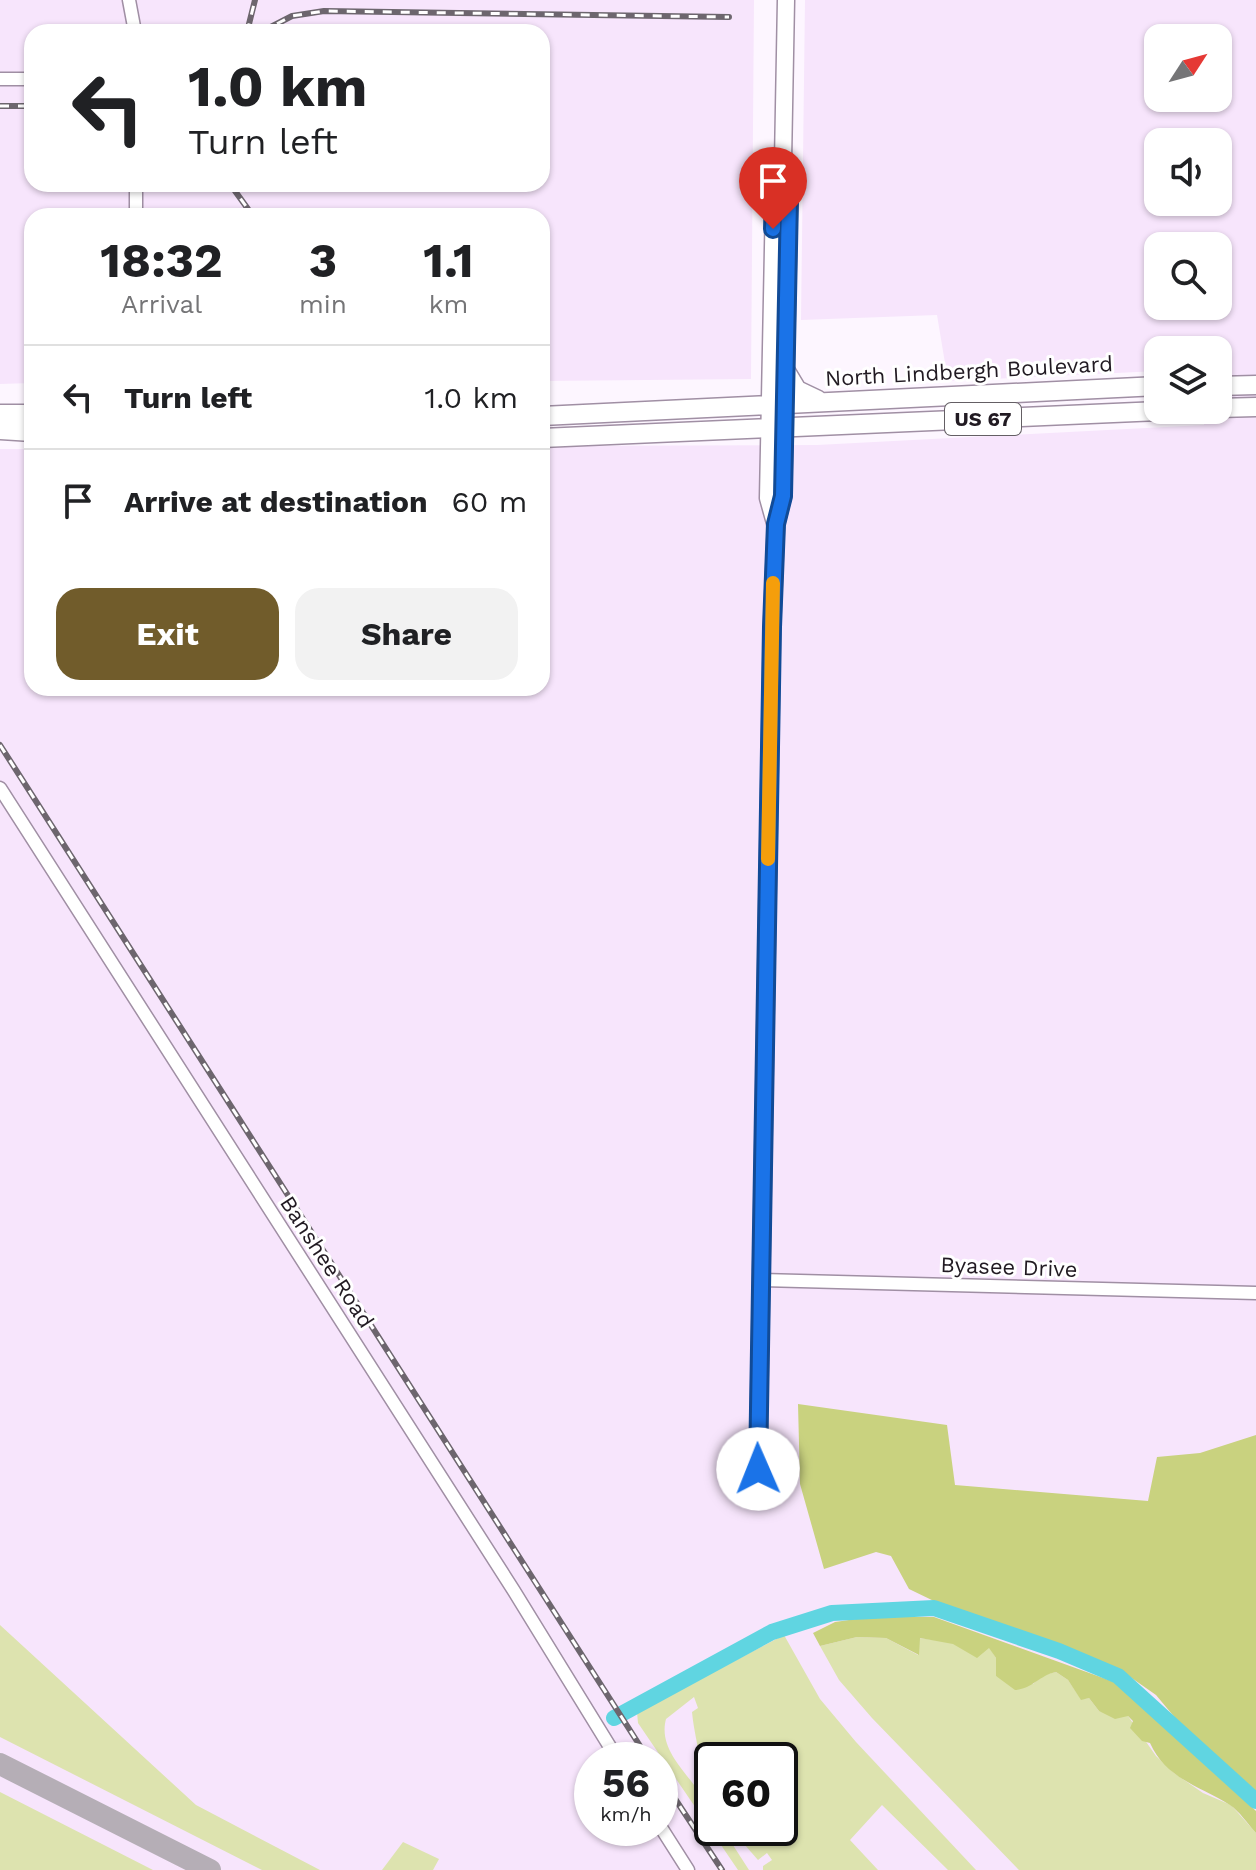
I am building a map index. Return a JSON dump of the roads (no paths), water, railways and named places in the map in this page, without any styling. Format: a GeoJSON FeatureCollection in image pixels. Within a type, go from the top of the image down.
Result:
{"type":"FeatureCollection","features":[{"type":"Feature","properties":{"kind":"highway"},"geometry":{"type":"LineString","coordinates":[[785,370],[797,390],[824,402]]}},
{"type":"Feature","properties":{"kind":"highway"},"geometry":{"type":"LineString","coordinates":[[1232,386],[1256,385]]}},
{"type":"Feature","properties":{"kind":"highway","name":"North Lindbergh Boulevard"},"geometry":{"type":"LineString","coordinates":[[550,416],[1144,387]]}},
{"type":"Feature","properties":{"kind":"highway"},"geometry":{"type":"LineString","coordinates":[[1232,408],[1256,407]]}},
{"type":"Feature","properties":{"kind":"highway","name":"US 67"},"geometry":{"type":"LineString","coordinates":[[550,438],[1144,412]]}},
{"type":"Feature","properties":{"kind":"highway"},"geometry":{"type":"LineString","coordinates":[[0,414],[24,414]]}},
{"type":"Feature","properties":{"kind":"highway"},"geometry":{"type":"LineString","coordinates":[[0,430],[24,432]]}},
{"type":"Feature","properties":{"kind":"main road"},"geometry":{"type":"LineString","coordinates":[[777,404],[785,370],[789,199],[783,161],[786,0]]}},
{"type":"Feature","properties":{"kind":"main road"},"geometry":{"type":"LineString","coordinates":[[758,1469],[776,524],[783,496],[777,430],[774,198],[783,161]]}},
{"type":"Feature","properties":{"kind":"street"},"geometry":{"type":"LineString","coordinates":[[129,0],[134,24]]}},
{"type":"Feature","properties":{"kind":"street"},"geometry":{"type":"LineString","coordinates":[[0,79],[24,79]]}},
{"type":"Feature","properties":{"kind":"street","name":"Banshee Road"},"geometry":{"type":"LineString","coordinates":[[0,788],[514,1591],[607,1742]]}},
{"type":"Feature","properties":{"kind":"street","name":"Byasee Drive"},"geometry":{"type":"LineString","coordinates":[[760,1280],[1256,1293]]}},
{"type":"Feature","properties":{"kind":"street"},"geometry":{"type":"LineString","coordinates":[[673,1846],[688,1870]]}},
{"type":"Feature","properties":{"kind":"waterway"},"geometry":{"type":"LineString","coordinates":[[614,1718],[772,1632],[832,1613],[934,1608],[1059,1651],[1118,1676],[1256,1801]]}},
{"type":"Feature","properties":{"kind":"railway"},"geometry":{"type":"LineString","coordinates":[[249,24],[255,0]]}},
{"type":"Feature","properties":{"kind":"railway"},"geometry":{"type":"LineString","coordinates":[[276,24],[292,16],[324,11],[729,17]]}},
{"type":"Feature","properties":{"kind":"railway"},"geometry":{"type":"LineString","coordinates":[[0,106],[24,106]]}},
{"type":"Feature","properties":{"kind":"railway"},"geometry":{"type":"LineString","coordinates":[[236,192],[247,208]]}},
{"type":"Feature","properties":{"kind":"railway"},"geometry":{"type":"LineString","coordinates":[[0,745],[637,1742]]}},
{"type":"Feature","properties":{"kind":"railway"},"geometry":{"type":"LineString","coordinates":[[678,1803],[722,1870]]}}]}
